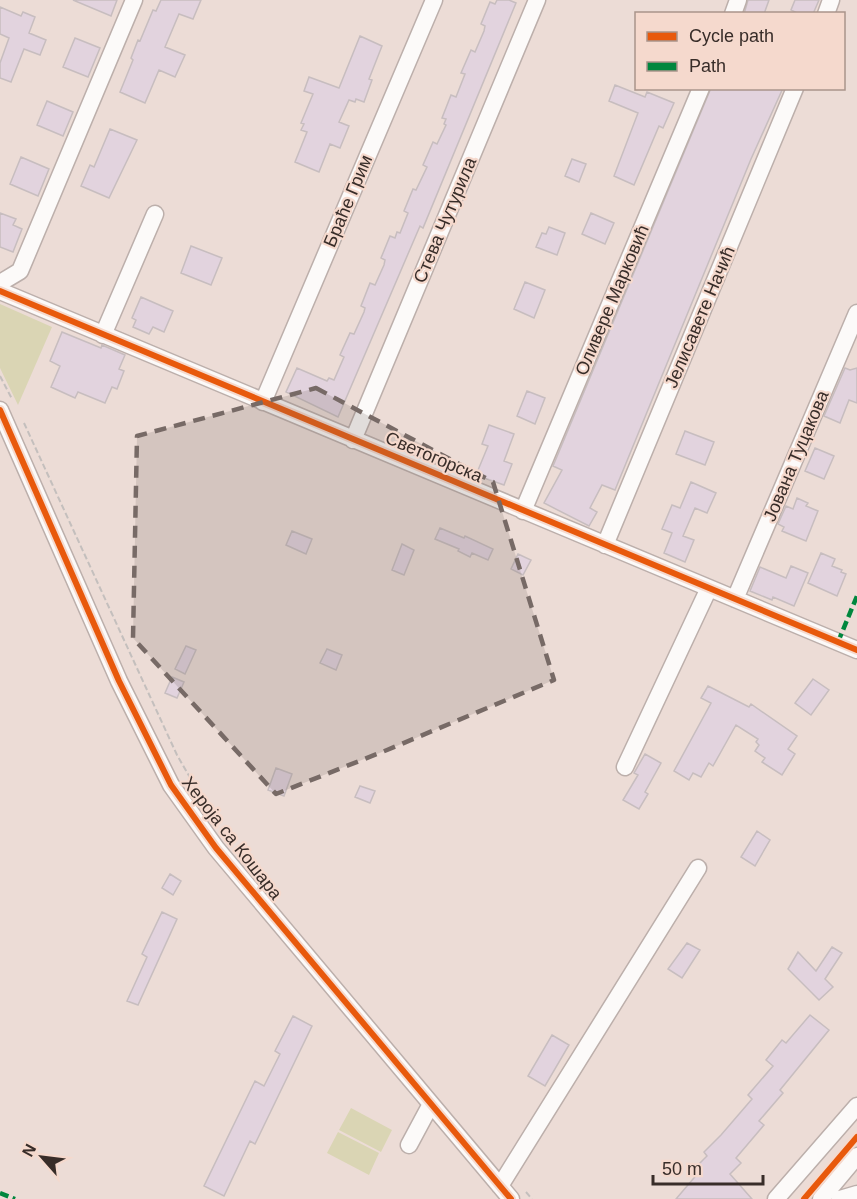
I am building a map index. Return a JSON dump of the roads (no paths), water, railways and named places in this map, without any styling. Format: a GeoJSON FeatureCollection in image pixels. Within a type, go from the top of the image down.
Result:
{"type":"FeatureCollection","features":[{"type":"Feature","properties":{"kind":"street"},"geometry":{"type":"LineString","coordinates":[[0,283],[20,271],[134,0]]}},
{"type":"Feature","properties":{"kind":"street","name":"Браће Грим"},"geometry":{"type":"LineString","coordinates":[[263,402],[434,0]]}},
{"type":"Feature","properties":{"kind":"street","name":"Стева Чутурила"},"geometry":{"type":"LineString","coordinates":[[353,440],[537,0]]}},
{"type":"Feature","properties":{"kind":"street","name":"Оливере Марковић"},"geometry":{"type":"LineString","coordinates":[[523,511],[700,90]]}},
{"type":"Feature","properties":{"kind":"street","name":"Јелисавете Начић"},"geometry":{"type":"LineString","coordinates":[[605,545],[794,90]]}},
{"type":"Feature","properties":{"kind":"street"},"geometry":{"type":"LineString","coordinates":[[104,335],[155,214]]}},
{"type":"Feature","properties":{"kind":"street","name":"Светогорска"},"geometry":{"type":"LineString","coordinates":[[0,291],[857,650]]}},
{"type":"Feature","properties":{"kind":"street","name":"Јована Туцакова"},"geometry":{"type":"LineString","coordinates":[[735,599],[857,313]]}},
{"type":"Feature","properties":{"kind":"street","name":"Хероја са Кошара"},"geometry":{"type":"LineString","coordinates":[[8,408],[119,681],[171,785],[216,848],[431,1104],[507,1186]]}},
{"type":"Feature","properties":{"kind":"street"},"geometry":{"type":"LineString","coordinates":[[625,767],[709,588]]}},
{"type":"Feature","properties":{"kind":"street"},"geometry":{"type":"LineString","coordinates":[[507,1186],[698,868]]}},
{"type":"Feature","properties":{"kind":"street"},"geometry":{"type":"LineString","coordinates":[[409,1144],[431,1104]]}},
{"type":"Feature","properties":{"kind":"street"},"geometry":{"type":"LineString","coordinates":[[776,1199],[857,1106]]}},
{"type":"Feature","properties":{"kind":"street"},"geometry":{"type":"LineString","coordinates":[[822,1199],[857,1156]]}},
{"type":"Feature","properties":{"kind":"street"},"geometry":{"type":"LineString","coordinates":[[840,1199],[857,1194]]}}]}
